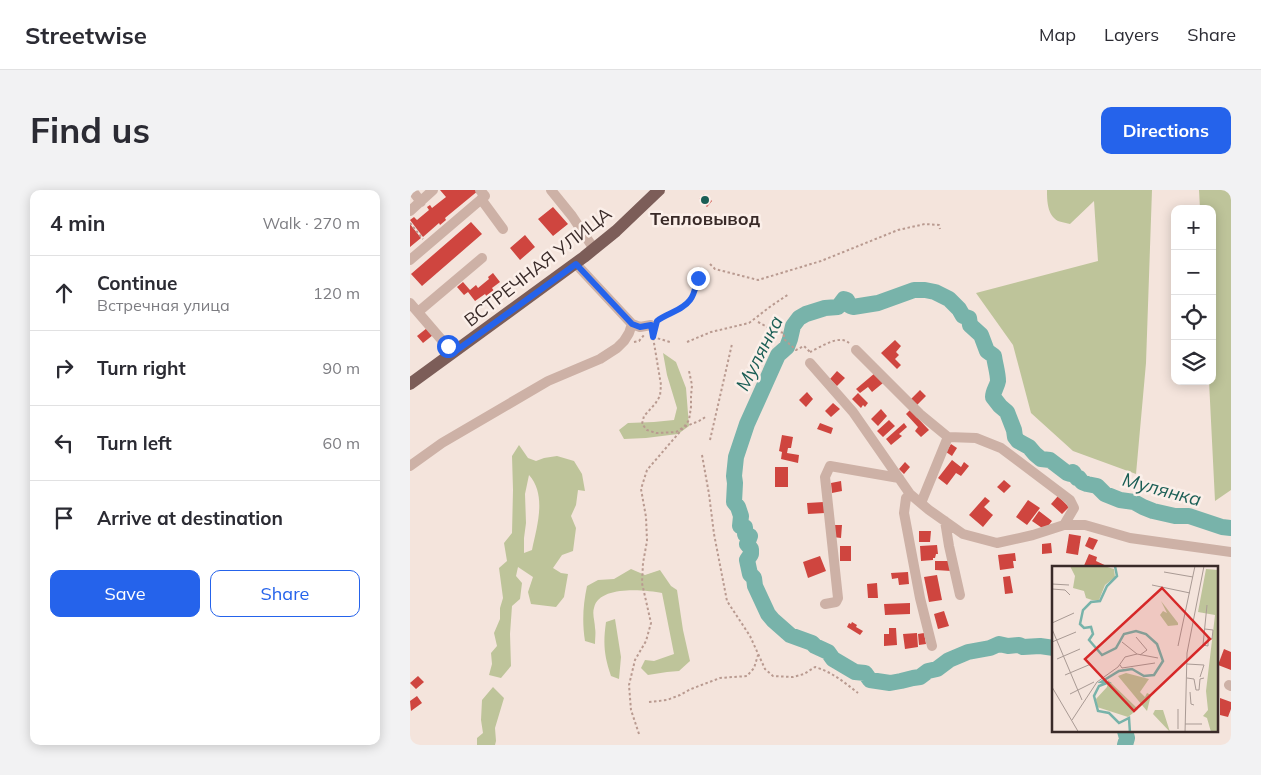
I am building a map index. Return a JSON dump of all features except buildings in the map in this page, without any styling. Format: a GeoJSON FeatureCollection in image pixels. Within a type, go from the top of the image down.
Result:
{"type":"FeatureCollection","features":[{"type":"Feature","properties":{"kind":"main road","name":"ВСТРЕЧНАЯ УЛИЦА"},"geometry":{"type":"LineString","coordinates":[[410,384],[576,264],[616,231],[660,190]]}},
{"type":"Feature","properties":{"kind":"street"},"geometry":{"type":"LineString","coordinates":[[412,190],[421,202]]}},
{"type":"Feature","properties":{"kind":"street"},"geometry":{"type":"LineString","coordinates":[[410,211],[433,190]]}},
{"type":"Feature","properties":{"kind":"street"},"geometry":{"type":"LineString","coordinates":[[551,190],[572,216],[594,249]]}},
{"type":"Feature","properties":{"kind":"street"},"geometry":{"type":"LineString","coordinates":[[410,260],[480,195],[503,229]]}},
{"type":"Feature","properties":{"kind":"street"},"geometry":{"type":"LineString","coordinates":[[418,312],[482,258]]}},
{"type":"Feature","properties":{"kind":"street"},"geometry":{"type":"LineString","coordinates":[[576,264],[632,324],[640,327],[654,325]]}},
{"type":"Feature","properties":{"kind":"street"},"geometry":{"type":"LineString","coordinates":[[410,303],[453,353]]}},
{"type":"Feature","properties":{"kind":"street"},"geometry":{"type":"LineString","coordinates":[[410,466],[442,443],[548,381],[600,359],[618,348],[624,342],[632,324]]}},
{"type":"Feature","properties":{"kind":"street"},"geometry":{"type":"LineString","coordinates":[[856,350],[920,414],[948,437],[976,438],[1001,448],[1070,500],[1074,508],[1064,525]]}},
{"type":"Feature","properties":{"kind":"street"},"geometry":{"type":"LineString","coordinates":[[810,363],[853,412],[910,494],[964,534],[997,543],[1033,535],[1064,525],[1085,525],[1130,538],[1231,552]]}},
{"type":"Feature","properties":{"kind":"street"},"geometry":{"type":"LineString","coordinates":[[920,503],[948,437]]}},
{"type":"Feature","properties":{"kind":"street"},"geometry":{"type":"LineString","coordinates":[[826,604],[836,602],[838,598],[825,477],[830,466],[899,478]]}},
{"type":"Feature","properties":{"kind":"street"},"geometry":{"type":"LineString","coordinates":[[910,494],[906,498],[904,513],[920,598],[932,646]]}},
{"type":"Feature","properties":{"kind":"street"},"geometry":{"type":"LineString","coordinates":[[945,521],[960,595]]}},
{"type":"Feature","properties":{"kind":"path"},"geometry":{"type":"LineString","coordinates":[[410,223],[428,245]]}},
{"type":"Feature","properties":{"kind":"path"},"geometry":{"type":"LineString","coordinates":[[710,264],[714,269],[758,280],[821,261],[914,225],[939,225],[940,229]]}},
{"type":"Feature","properties":{"kind":"path"},"geometry":{"type":"LineString","coordinates":[[700,267],[691,299],[684,306],[665,315],[654,325],[653,337],[661,385],[660,396],[656,404],[644,416],[642,424],[647,430],[656,433],[676,432],[707,416]]}},
{"type":"Feature","properties":{"kind":"path"},"geometry":{"type":"LineString","coordinates":[[687,342],[712,332],[750,323],[789,294]]}},
{"type":"Feature","properties":{"kind":"path"},"geometry":{"type":"LineString","coordinates":[[758,322],[775,331],[784,333],[784,339],[796,350],[804,346],[810,352],[838,340],[846,340],[856,350]]}},
{"type":"Feature","properties":{"kind":"path"},"geometry":{"type":"LineString","coordinates":[[653,337],[654,325]]}},
{"type":"Feature","properties":{"kind":"path"},"geometry":{"type":"LineString","coordinates":[[653,337],[670,342]]}},
{"type":"Feature","properties":{"kind":"path"},"geometry":{"type":"LineString","coordinates":[[710,440],[732,344]]}},
{"type":"Feature","properties":{"kind":"path"},"geometry":{"type":"LineString","coordinates":[[639,734],[631,710],[629,685],[635,660],[646,641],[651,623],[642,583],[647,540],[646,517],[641,489],[647,470],[689,420],[692,407],[692,385],[689,371]]}},
{"type":"Feature","properties":{"kind":"path"},"geometry":{"type":"LineString","coordinates":[[702,455],[714,534],[727,601],[750,636],[765,669],[773,676],[794,677],[804,674],[815,667],[836,676],[858,693]]}},
{"type":"Feature","properties":{"kind":"path"},"geometry":{"type":"LineString","coordinates":[[649,702],[680,696],[691,689],[720,678],[747,676],[754,668],[758,655]]}},
{"type":"Feature","properties":{"kind":"green space"},"geometry":{"type":"Polygon","coordinates":[[[1047,190],[1152,190],[1146,363],[1136,474],[1073,451],[1031,413],[1013,345],[976,293],[1098,261],[1094,201],[1070,224],[1054,218],[1048,207],[1047,190]]]}},
{"type":"Feature","properties":{"kind":"green space"},"geometry":{"type":"Polygon","coordinates":[[[1199,190],[1231,190],[1231,490],[1215,501],[1209,385],[1216,385],[1216,205],[1200,205],[1199,190]]]}},
{"type":"Feature","properties":{"kind":"green space"},"geometry":{"type":"Polygon","coordinates":[[[663,353],[676,362],[686,388],[689,426],[678,434],[624,439],[619,430],[628,423],[674,420],[677,408],[667,375],[663,353]]]}},
{"type":"Feature","properties":{"kind":"green space"},"geometry":{"type":"Polygon","coordinates":[[[519,445],[528,458],[536,461],[557,456],[574,461],[582,474],[585,491],[578,490],[576,505],[571,516],[576,528],[573,551],[562,555],[553,568],[561,573],[568,574],[564,597],[556,607],[531,604],[528,592],[533,577],[518,567],[516,576],[522,583],[520,599],[512,606],[510,634],[511,666],[501,678],[489,675],[492,664],[491,653],[497,646],[494,633],[500,619],[500,608],[503,598],[499,568],[507,561],[504,543],[512,533],[512,456],[519,445]],[[529,475],[525,494],[524,553],[532,550],[538,521],[539,501],[535,483],[529,475]]]}},
{"type":"Feature","properties":{"kind":"green space"},"geometry":{"type":"Polygon","coordinates":[[[631,569],[645,575],[660,570],[671,586],[677,590],[690,661],[679,671],[648,675],[641,668],[645,660],[654,661],[674,654],[662,593],[634,590],[613,592],[604,596],[598,601],[593,610],[595,644],[585,641],[583,614],[587,586],[598,580],[614,579],[631,569]]]}},
{"type":"Feature","properties":{"kind":"green space"},"geometry":{"type":"Polygon","coordinates":[[[615,619],[621,657],[619,679],[611,676],[605,649],[606,622],[615,619]]]}},
{"type":"Feature","properties":{"kind":"green space"},"geometry":{"type":"Polygon","coordinates":[[[493,687],[504,698],[495,728],[495,745],[477,745],[477,738],[483,733],[481,720],[482,700],[493,687]]]}},
{"type":"Feature","properties":{"kind":"waterway","name":"Мулянка"},"geometry":{"type":"LineString","coordinates":[[1052,648],[999,644],[990,648],[968,652],[949,660],[937,669],[928,671],[920,677],[890,683],[870,680],[865,673],[855,672],[833,659],[828,652],[812,643],[790,635],[768,614],[755,586],[754,578],[750,574],[747,560],[751,554],[751,549],[747,544],[750,536],[745,534],[745,527],[740,526],[741,516],[734,502],[734,476],[736,457],[747,424],[778,355],[787,347],[793,326],[799,318],[825,308],[838,307],[844,299],[853,307],[878,303],[914,290],[935,292],[949,299],[963,316],[969,318],[970,325],[981,335],[987,351],[994,356],[998,381],[993,397],[1007,412],[1018,441],[1029,447],[1041,459],[1050,460],[1067,473],[1073,472],[1082,482],[1097,486],[1105,494],[1120,500],[1134,502],[1153,511],[1175,516],[1189,516],[1222,527],[1231,528]]}},
{"type":"Feature","properties":{"kind":"waterway","name":"Мулянка"},"geometry":{"type":"LineString","coordinates":[[1125,732],[1127,738],[1125,745]]}},
{"type":"Feature","properties":{"kind":"place","name":"Тепловывод"},"geometry":{"type":"Point","coordinates":[705,200]}},
{"type":"Feature","properties":{"kind":"route"},"geometry":{"type":"LineString","coordinates":[[448,346],[453,353],[576,264],[632,324],[640,327],[651,325],[653,337],[657,321],[684,306],[691,299],[698,278]]}}]}
